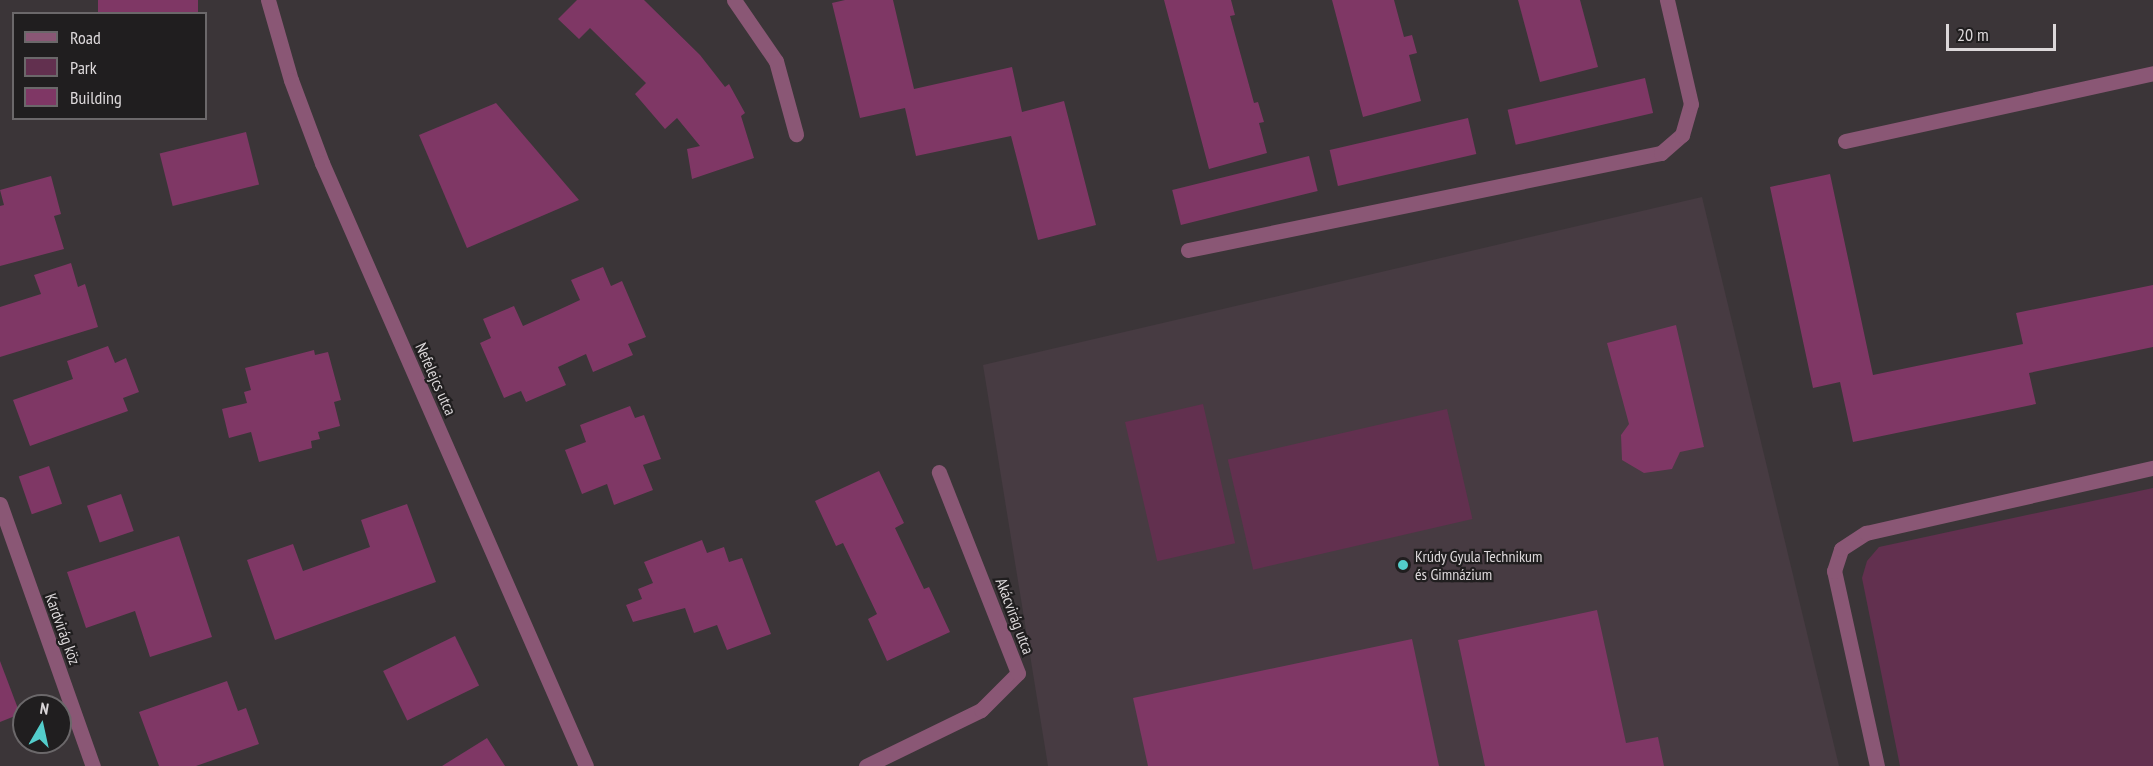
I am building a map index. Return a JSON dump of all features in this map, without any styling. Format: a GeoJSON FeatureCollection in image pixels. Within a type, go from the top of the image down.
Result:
{"type":"FeatureCollection","features":[{"type":"Feature","properties":{"kind":"street","name":"Nefelejcs utca"},"geometry":{"type":"LineString","coordinates":[[268,0],[291,80],[322,163],[586,766]]}},
{"type":"Feature","properties":{"kind":"street"},"geometry":{"type":"LineString","coordinates":[[734,0],[776,61],[796,134]]}},
{"type":"Feature","properties":{"kind":"street"},"geometry":{"type":"LineString","coordinates":[[1188,250],[1661,153],[1682,135],[1691,104],[1668,0]]}},
{"type":"Feature","properties":{"kind":"street"},"geometry":{"type":"LineString","coordinates":[[1845,141],[2153,73]]}},
{"type":"Feature","properties":{"kind":"street"},"geometry":{"type":"LineString","coordinates":[[1877,766],[1834,571],[1841,549],[1866,533],[2153,468]]}},
{"type":"Feature","properties":{"kind":"street","name":"Akácvirág utca"},"geometry":{"type":"LineString","coordinates":[[866,766],[981,710],[1018,673],[939,472]]}},
{"type":"Feature","properties":{"kind":"street","name":"Kardvirág köz"},"geometry":{"type":"LineString","coordinates":[[0,504],[93,766]]}},
{"type":"Feature","properties":{"kind":"shaded area","name":"Krúdy Gyula Technikum és Gimnázium"},"geometry":{"type":"Polygon","coordinates":[[[1702,197],[1839,766],[1048,766],[983,365],[1702,197]]]}},
{"type":"Feature","properties":{"kind":"green space"},"geometry":{"type":"Polygon","coordinates":[[[1203,404],[1235,543],[1157,561],[1125,422],[1203,404]]]}},
{"type":"Feature","properties":{"kind":"green space"},"geometry":{"type":"Polygon","coordinates":[[[1447,409],[1472,519],[1253,570],[1228,460],[1447,409]]]}},
{"type":"Feature","properties":{"kind":"green space"},"geometry":{"type":"Polygon","coordinates":[[[2153,488],[2153,766],[1900,766],[1862,578],[1867,561],[1879,547],[2153,488]]]}},
{"type":"Feature","properties":{"kind":"building"},"geometry":{"type":"Polygon","coordinates":[[[98,0],[198,0],[198,12],[98,12],[98,0]]]}},
{"type":"Feature","properties":{"kind":"building"},"geometry":{"type":"Polygon","coordinates":[[[577,0],[644,0],[700,55],[725,87],[729,84],[745,113],[741,116],[754,158],[692,179],[687,149],[700,146],[677,118],[665,129],[635,94],[646,83],[590,28],[579,39],[558,19],[577,0]]]}},
{"type":"Feature","properties":{"kind":"building"},"geometry":{"type":"Polygon","coordinates":[[[845,0],[893,0],[914,89],[1012,67],[1022,112],[1064,101],[1096,225],[1038,240],[1011,136],[916,156],[905,108],[860,118],[832,3],[845,0]]]}},
{"type":"Feature","properties":{"kind":"building"},"geometry":{"type":"Polygon","coordinates":[[[1164,0],[1231,0],[1235,15],[1230,16],[1254,103],[1258,102],[1264,122],[1259,123],[1267,153],[1209,169],[1164,0]]]}},
{"type":"Feature","properties":{"kind":"building"},"geometry":{"type":"Polygon","coordinates":[[[1332,0],[1394,0],[1404,37],[1412,35],[1417,53],[1409,55],[1421,101],[1363,117],[1332,0]]]}},
{"type":"Feature","properties":{"kind":"building"},"geometry":{"type":"Polygon","coordinates":[[[1518,0],[1580,0],[1598,67],[1540,82],[1518,0]]]}},
{"type":"Feature","properties":{"kind":"building"},"geometry":{"type":"Polygon","coordinates":[[[1645,78],[1653,113],[1516,145],[1508,110],[1645,78]]]}},
{"type":"Feature","properties":{"kind":"building"},"geometry":{"type":"Polygon","coordinates":[[[496,103],[579,200],[467,248],[419,135],[496,103]]]}},
{"type":"Feature","properties":{"kind":"building"},"geometry":{"type":"Polygon","coordinates":[[[1468,118],[1476,154],[1338,186],[1330,150],[1468,118]]]}},
{"type":"Feature","properties":{"kind":"building"},"geometry":{"type":"Polygon","coordinates":[[[246,132],[259,184],[173,206],[160,154],[246,132]]]}},
{"type":"Feature","properties":{"kind":"building"},"geometry":{"type":"Polygon","coordinates":[[[1309,156],[1318,191],[1181,225],[1172,190],[1309,156]]]}},
{"type":"Feature","properties":{"kind":"building"},"geometry":{"type":"Polygon","coordinates":[[[1830,174],[1873,375],[2023,344],[2016,313],[2153,285],[2153,347],[2029,373],[2036,404],[1853,442],[1840,382],[1813,388],[1770,187],[1830,174]]]}},
{"type":"Feature","properties":{"kind":"building"},"geometry":{"type":"Polygon","coordinates":[[[51,176],[61,214],[54,216],[64,249],[0,266],[0,206],[4,205],[0,190],[51,176]]]}},
{"type":"Feature","properties":{"kind":"building"},"geometry":{"type":"Polygon","coordinates":[[[71,263],[78,287],[85,284],[98,327],[0,357],[0,307],[41,294],[34,275],[71,263]]]}},
{"type":"Feature","properties":{"kind":"building"},"geometry":{"type":"Polygon","coordinates":[[[603,267],[611,286],[622,281],[646,337],[628,344],[633,355],[593,372],[586,354],[558,367],[566,385],[526,402],[521,391],[504,398],[480,343],[491,338],[483,319],[514,306],[523,326],[580,300],[571,280],[603,267]]]}},
{"type":"Feature","properties":{"kind":"building"},"geometry":{"type":"Polygon","coordinates":[[[1676,325],[1704,447],[1680,452],[1672,469],[1644,473],[1622,460],[1621,435],[1629,424],[1607,343],[1676,325]]]}},
{"type":"Feature","properties":{"kind":"building"},"geometry":{"type":"Polygon","coordinates":[[[108,346],[115,363],[126,358],[139,392],[123,398],[128,411],[30,446],[13,400],[73,379],[67,361],[108,346]]]}},
{"type":"Feature","properties":{"kind":"building"},"geometry":{"type":"Polygon","coordinates":[[[314,350],[315,355],[328,352],[341,400],[334,402],[340,426],[318,432],[320,439],[311,441],[312,448],[259,462],[251,432],[229,438],[222,409],[247,403],[244,392],[251,390],[245,368],[314,350]]]}},
{"type":"Feature","properties":{"kind":"building"},"geometry":{"type":"Polygon","coordinates":[[[630,406],[635,418],[644,415],[661,459],[643,465],[653,490],[614,505],[607,484],[582,494],[565,450],[586,442],[580,425],[630,406]]]}},
{"type":"Feature","properties":{"kind":"building"},"geometry":{"type":"Polygon","coordinates":[[[49,466],[62,504],[32,514],[19,476],[49,466]]]}},
{"type":"Feature","properties":{"kind":"building"},"geometry":{"type":"Polygon","coordinates":[[[879,471],[904,523],[895,528],[924,589],[929,587],[950,632],[887,661],[868,619],[877,614],[843,543],[836,546],[815,501],[879,471]]]}},
{"type":"Feature","properties":{"kind":"building"},"geometry":{"type":"Polygon","coordinates":[[[121,494],[134,531],[100,543],[87,506],[121,494]]]}},
{"type":"Feature","properties":{"kind":"building"},"geometry":{"type":"Polygon","coordinates":[[[407,504],[436,582],[275,640],[247,560],[293,544],[303,571],[370,547],[361,520],[407,504]]]}},
{"type":"Feature","properties":{"kind":"building"},"geometry":{"type":"Polygon","coordinates":[[[179,536],[212,637],[150,657],[135,611],[86,628],[67,572],[179,536]]]}},
{"type":"Feature","properties":{"kind":"building"},"geometry":{"type":"Polygon","coordinates":[[[702,540],[707,553],[724,547],[729,562],[742,558],[771,634],[727,650],[717,625],[694,633],[685,608],[633,622],[626,605],[642,599],[638,589],[653,583],[644,562],[702,540]]]}},
{"type":"Feature","properties":{"kind":"building"},"geometry":{"type":"Polygon","coordinates":[[[1597,610],[1626,743],[1658,737],[1664,766],[1485,766],[1458,640],[1597,610]]]}},
{"type":"Feature","properties":{"kind":"building"},"geometry":{"type":"Polygon","coordinates":[[[455,636],[479,685],[407,721],[383,671],[455,636]]]}},
{"type":"Feature","properties":{"kind":"building"},"geometry":{"type":"Polygon","coordinates":[[[1412,639],[1439,766],[1148,766],[1133,698],[1412,639]]]}},
{"type":"Feature","properties":{"kind":"building"},"geometry":{"type":"Polygon","coordinates":[[[0,661],[12,694],[12,717],[0,722],[0,661]]]}},
{"type":"Feature","properties":{"kind":"building"},"geometry":{"type":"Polygon","coordinates":[[[227,681],[238,711],[246,708],[259,744],[196,766],[159,766],[139,712],[227,681]]]}},
{"type":"Feature","properties":{"kind":"building"},"geometry":{"type":"Polygon","coordinates":[[[487,738],[505,766],[442,766],[487,738]]]}},
{"type":"Feature","properties":{"kind":"place","name":"Krúdy Gyula Technikum és Gimnázium"},"geometry":{"type":"Point","coordinates":[1403,565]}}]}
